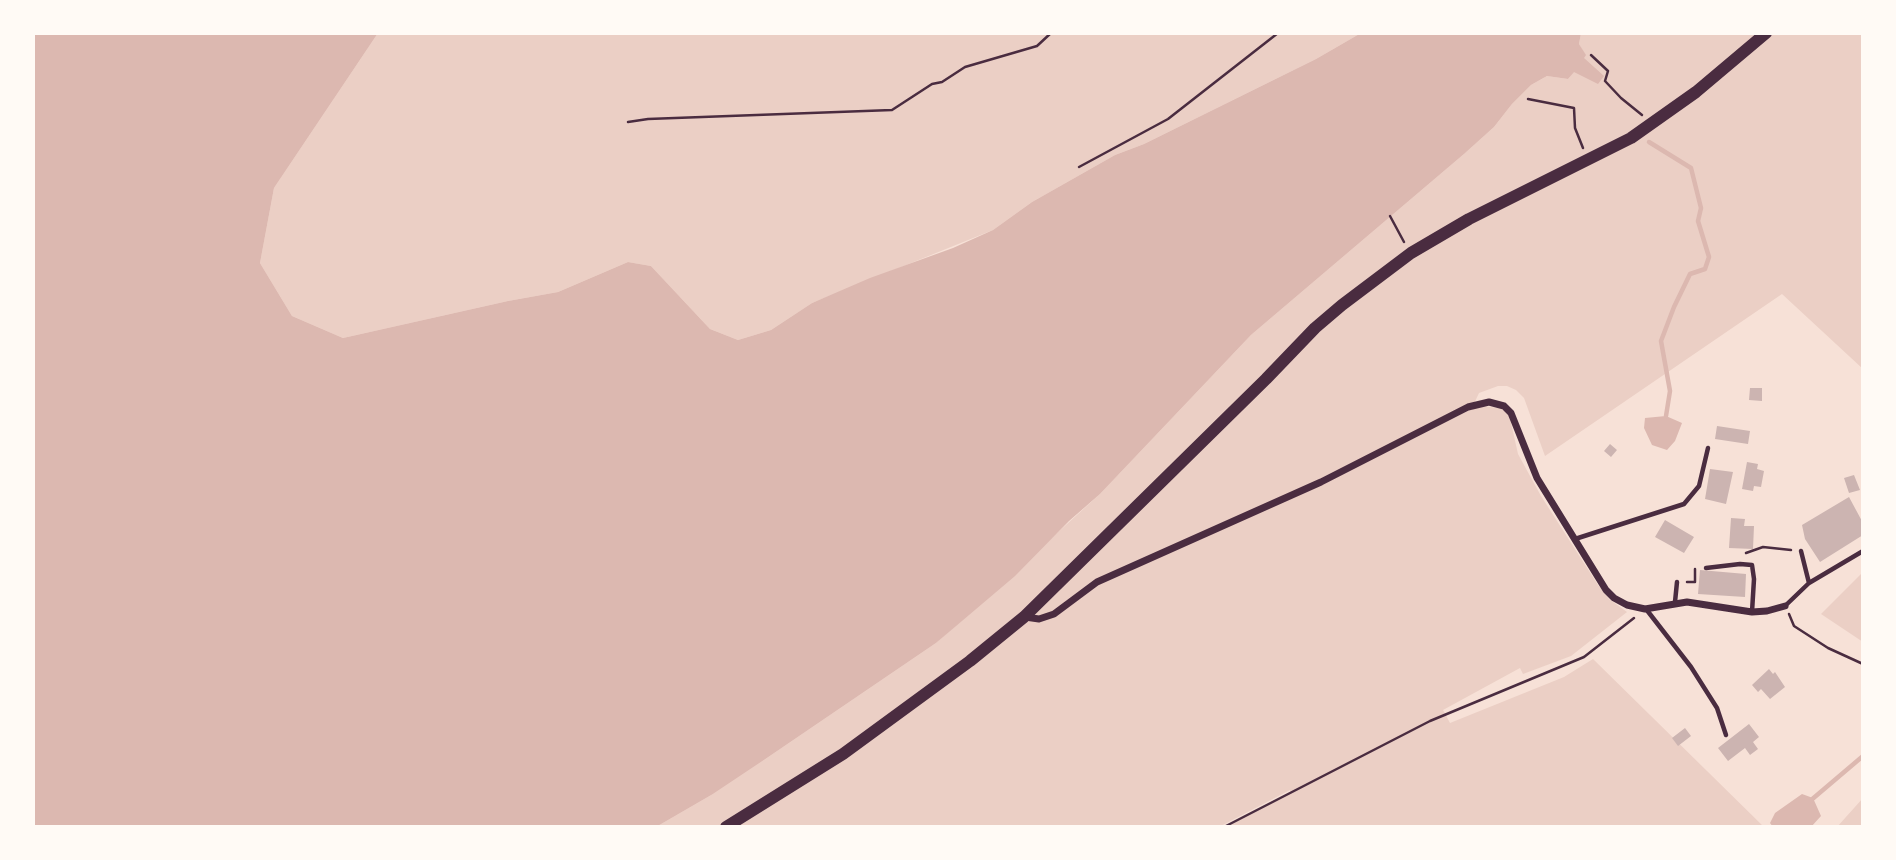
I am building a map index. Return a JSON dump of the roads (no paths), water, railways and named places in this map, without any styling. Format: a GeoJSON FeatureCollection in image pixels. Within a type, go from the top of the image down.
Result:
{"type":"FeatureCollection","features":[{"type":"Feature","properties":{"kind":"street"},"geometry":{"type":"LineString","coordinates":[[726,827],[843,754],[970,661],[1024,617],[1315,328],[1411,253],[1469,219],[1632,138],[1696,92],[1766,33]]}},
{"type":"Feature","properties":{"kind":"street"},"geometry":{"type":"LineString","coordinates":[[1024,617],[1039,619],[1054,614],[1097,582],[1321,482],[1468,407],[1484,402],[1501,405],[1511,413],[1537,478],[1606,590],[1623,603],[1645,609],[1675,602],[1700,603],[1752,612],[1785,606]]}},
{"type":"Feature","properties":{"kind":"lane"},"geometry":{"type":"LineString","coordinates":[[1574,539],[1684,504],[1699,486],[1708,448]]}},
{"type":"Feature","properties":{"kind":"lane"},"geometry":{"type":"LineString","coordinates":[[1801,551],[1808,583]]}},
{"type":"Feature","properties":{"kind":"lane"},"geometry":{"type":"LineString","coordinates":[[1785,606],[1808,583],[1863,551]]}},
{"type":"Feature","properties":{"kind":"lane"},"geometry":{"type":"LineString","coordinates":[[1706,568],[1752,565],[1752,612]]}},
{"type":"Feature","properties":{"kind":"lane"},"geometry":{"type":"LineString","coordinates":[[1675,602],[1677,582]]}},
{"type":"Feature","properties":{"kind":"lane"},"geometry":{"type":"LineString","coordinates":[[1645,609],[1692,667],[1717,708],[1726,735]]}},
{"type":"Feature","properties":{"kind":"waterway"},"geometry":{"type":"LineString","coordinates":[[1649,142],[1691,168],[1701,208],[1698,221],[1709,257],[1705,269],[1690,274],[1661,341],[1670,391],[1666,416]]}},
{"type":"Feature","properties":{"kind":"waterway"},"geometry":{"type":"LineString","coordinates":[[1810,801],[1863,756]]}}]}
